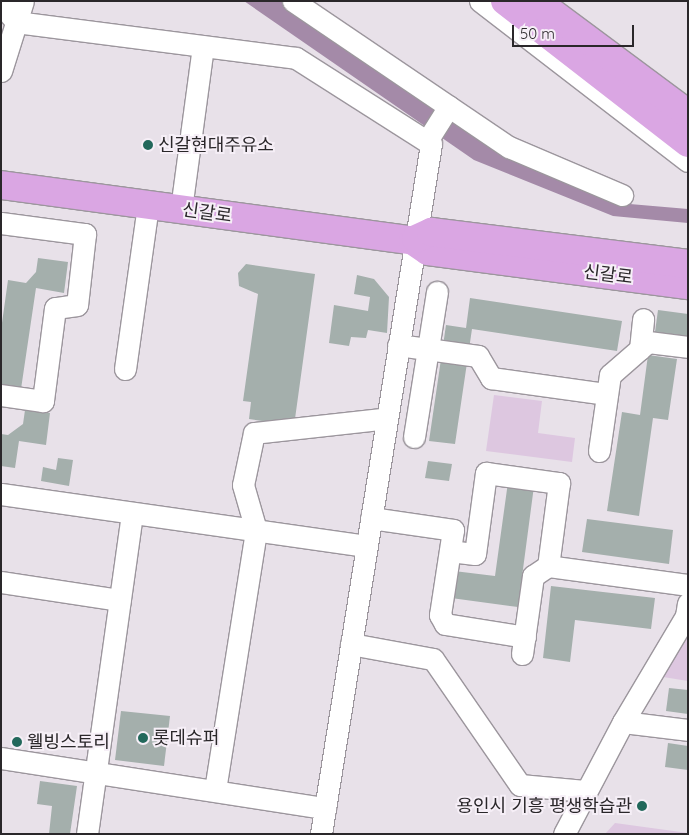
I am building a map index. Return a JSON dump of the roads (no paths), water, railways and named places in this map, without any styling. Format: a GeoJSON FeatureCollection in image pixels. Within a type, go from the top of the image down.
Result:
{"type":"FeatureCollection","features":[{"type":"Feature","properties":{"kind":"main road"},"geometry":{"type":"LineString","coordinates":[[505,1],[688,143]]}},
{"type":"Feature","properties":{"kind":"main road"},"geometry":{"type":"LineString","coordinates":[[536,1],[688,114]]}},
{"type":"Feature","properties":{"kind":"main road","name":"신갈로"},"geometry":{"type":"LineString","coordinates":[[1,185],[413,241],[428,251],[688,285]]}},
{"type":"Feature","properties":{"kind":"main road","name":"신갈로"},"geometry":{"type":"LineString","coordinates":[[413,241],[431,232],[688,264]]}},
{"type":"Feature","properties":{"kind":"street"},"geometry":{"type":"LineString","coordinates":[[1,71],[23,1]]}},
{"type":"Feature","properties":{"kind":"street"},"geometry":{"type":"LineString","coordinates":[[293,1],[509,147],[622,195]]}},
{"type":"Feature","properties":{"kind":"street"},"geometry":{"type":"LineString","coordinates":[[480,1],[688,161]]}},
{"type":"Feature","properties":{"kind":"street"},"geometry":{"type":"LineString","coordinates":[[1,4],[16,22],[296,58],[431,144],[413,241],[321,834]]}},
{"type":"Feature","properties":{"kind":"street"},"geometry":{"type":"LineString","coordinates":[[181,209],[203,46]]}},
{"type":"Feature","properties":{"kind":"street"},"geometry":{"type":"LineString","coordinates":[[427,140],[449,106]]}},
{"type":"Feature","properties":{"kind":"street"},"geometry":{"type":"LineString","coordinates":[[125,369],[148,205]]}},
{"type":"Feature","properties":{"kind":"street"},"geometry":{"type":"LineString","coordinates":[[1,223],[85,234],[78,304],[55,308],[43,401],[1,396]]}},
{"type":"Feature","properties":{"kind":"street"},"geometry":{"type":"LineString","coordinates":[[414,437],[437,292]]}},
{"type":"Feature","properties":{"kind":"street"},"geometry":{"type":"LineString","coordinates":[[640,349],[643,318]]}},
{"type":"Feature","properties":{"kind":"street"},"geometry":{"type":"LineString","coordinates":[[599,451],[610,375],[648,342],[688,347]]}},
{"type":"Feature","properties":{"kind":"street"},"geometry":{"type":"LineString","coordinates":[[398,345],[478,356],[491,378],[607,394]]}},
{"type":"Feature","properties":{"kind":"street"},"geometry":{"type":"LineString","coordinates":[[215,790],[256,530],[244,485],[254,433],[380,419]]}},
{"type":"Feature","properties":{"kind":"street"},"geometry":{"type":"LineString","coordinates":[[450,550],[475,554],[486,472],[559,482],[548,566]]}},
{"type":"Feature","properties":{"kind":"street"},"geometry":{"type":"LineString","coordinates":[[1,494],[366,546]]}},
{"type":"Feature","properties":{"kind":"street"},"geometry":{"type":"LineString","coordinates":[[88,834],[132,513]]}},
{"type":"Feature","properties":{"kind":"street"},"geometry":{"type":"LineString","coordinates":[[371,518],[453,530],[440,616],[445,624],[524,646],[533,576],[548,566],[688,585]]}},
{"type":"Feature","properties":{"kind":"street"},"geometry":{"type":"LineString","coordinates":[[1,582],[120,600]]}},
{"type":"Feature","properties":{"kind":"street"},"geometry":{"type":"LineString","coordinates":[[564,834],[622,722],[687,612]]}},
{"type":"Feature","properties":{"kind":"street"},"geometry":{"type":"LineString","coordinates":[[351,644],[433,659],[520,785],[585,791]]}},
{"type":"Feature","properties":{"kind":"street"},"geometry":{"type":"LineString","coordinates":[[622,722],[688,730]]}},
{"type":"Feature","properties":{"kind":"street"},"geometry":{"type":"LineString","coordinates":[[1,758],[96,770],[325,808]]}},
{"type":"Feature","properties":{"kind":"place","name":"신갈현대주유소"},"geometry":{"type":"Point","coordinates":[148,145]}},
{"type":"Feature","properties":{"kind":"place","name":"롯데슈퍼"},"geometry":{"type":"Point","coordinates":[143,738]}},
{"type":"Feature","properties":{"kind":"place","name":"웰빙스토리"},"geometry":{"type":"Point","coordinates":[17,742]}},
{"type":"Feature","properties":{"kind":"place","name":"용인시 기흥 평생학습관"},"geometry":{"type":"Point","coordinates":[642,806]}}]}
